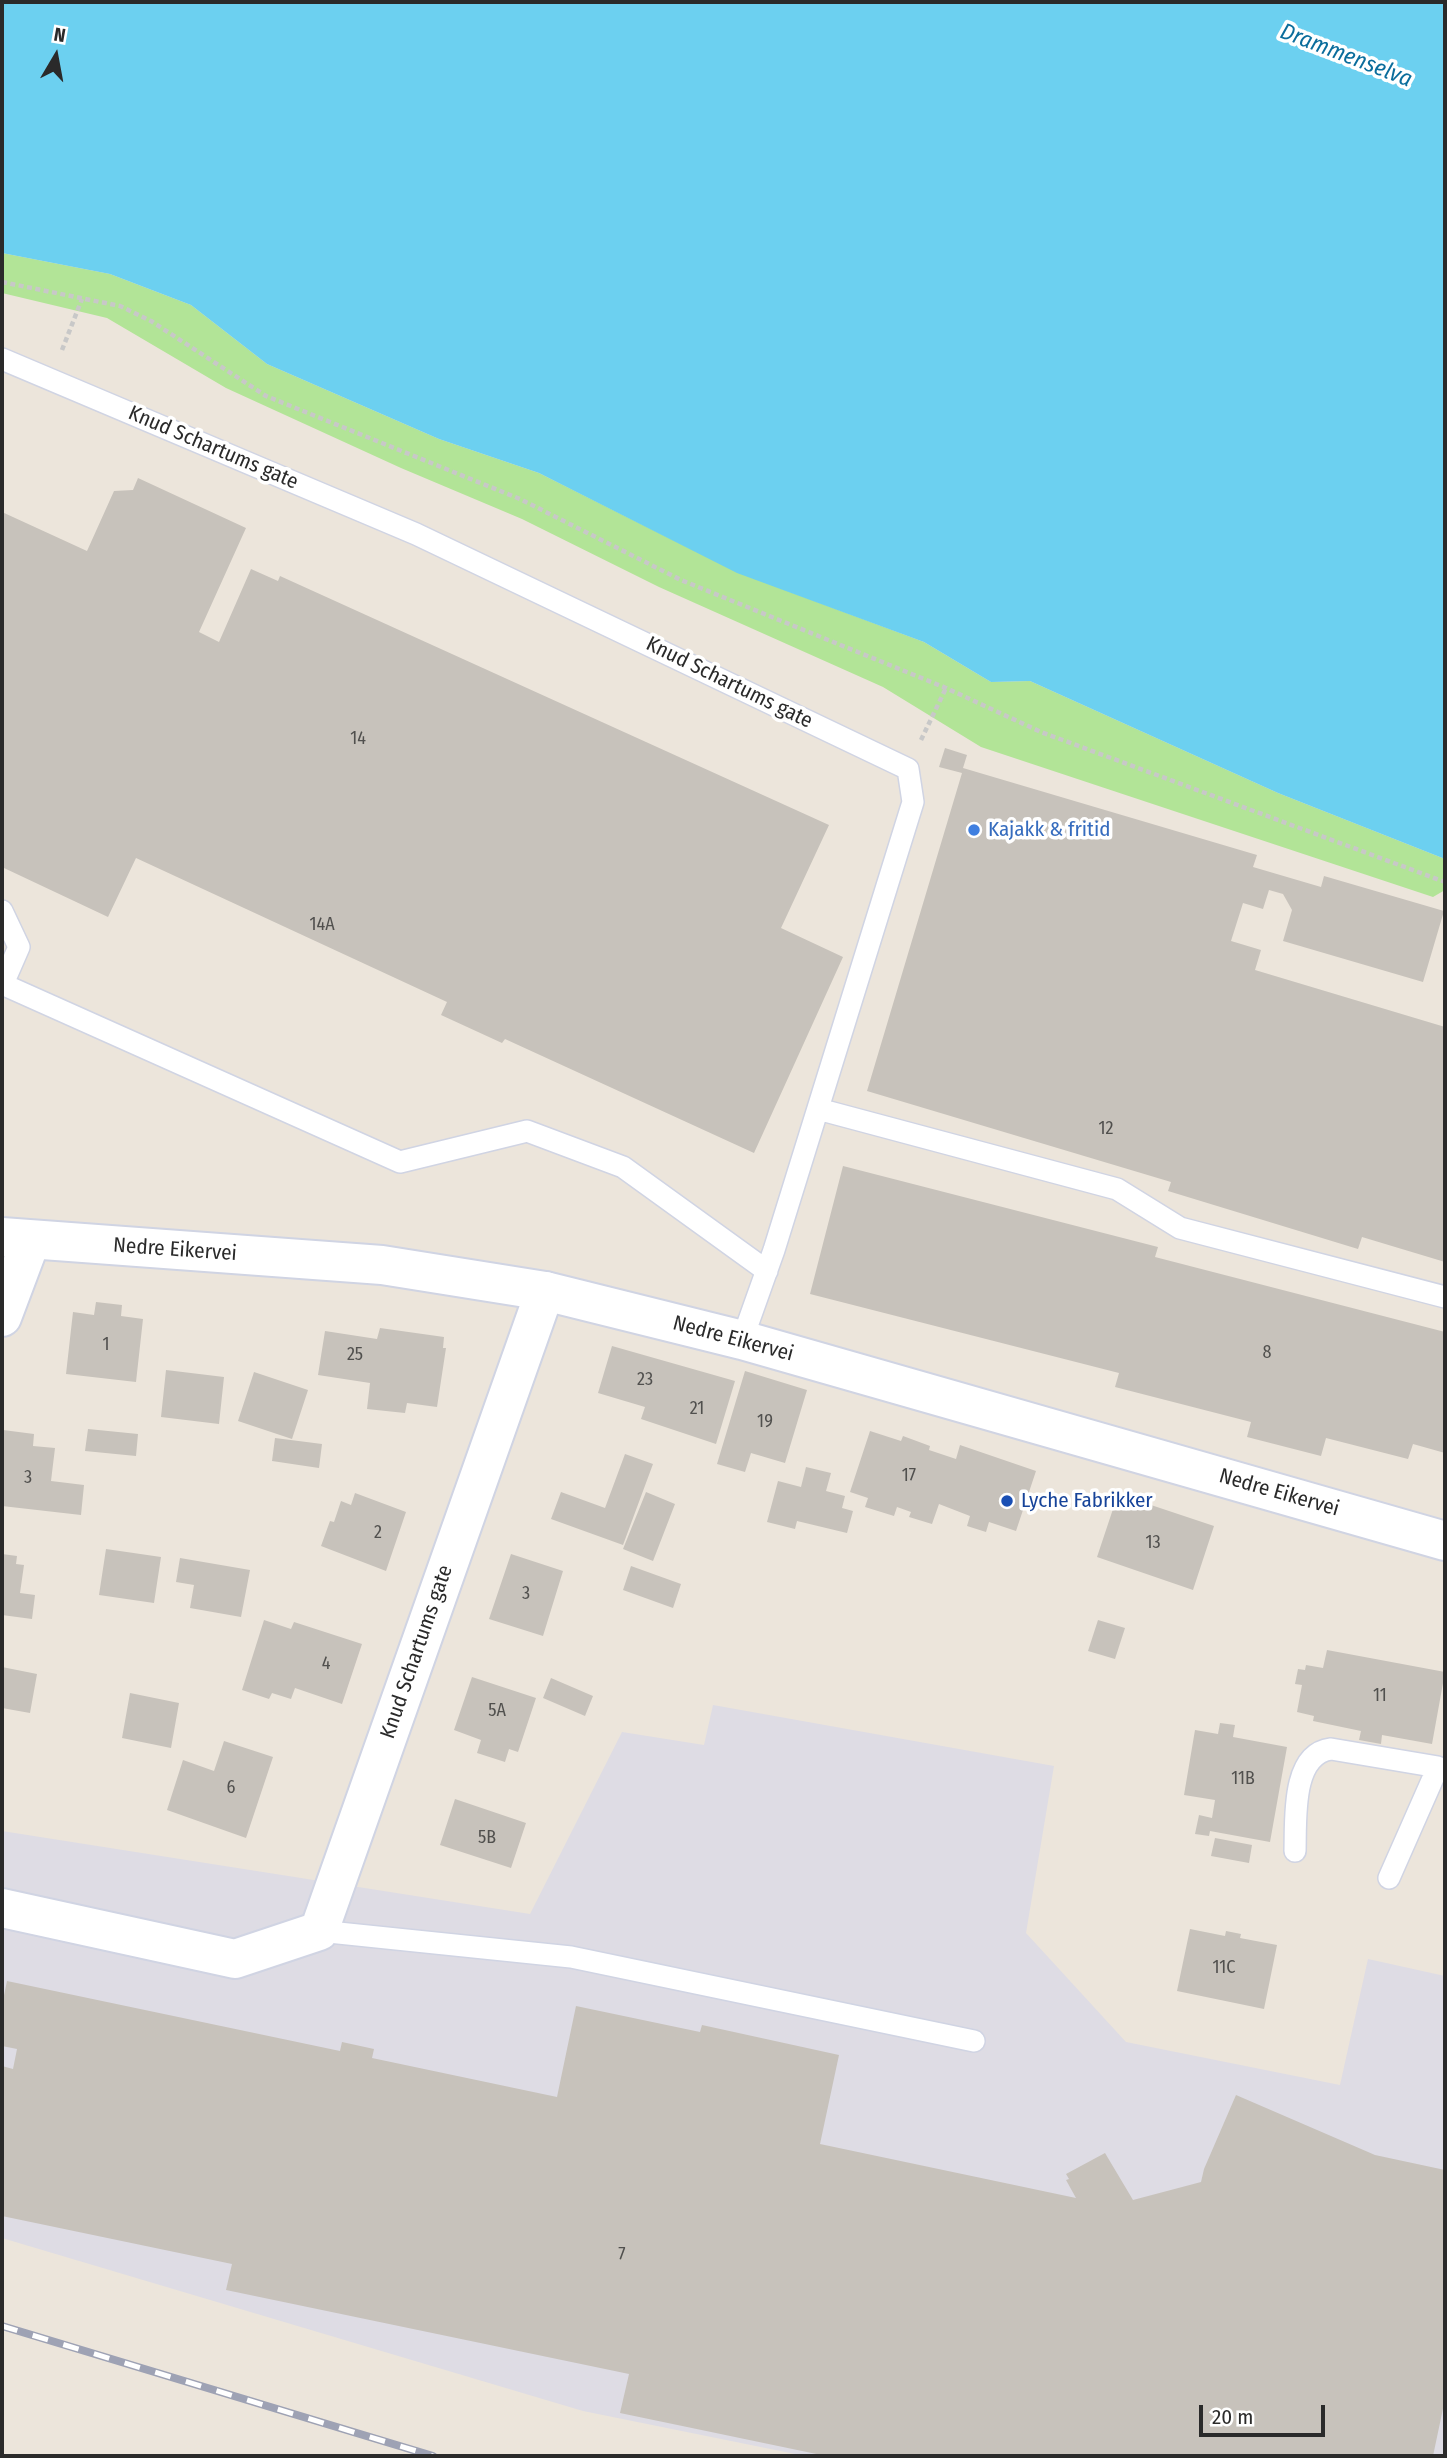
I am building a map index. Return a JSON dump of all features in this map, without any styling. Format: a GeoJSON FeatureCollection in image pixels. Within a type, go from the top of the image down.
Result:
{"type":"FeatureCollection","features":[{"type":"Feature","properties":{"kind":"main road","name":"Nedre Eikervei"},"geometry":{"type":"LineString","coordinates":[[17,1238],[382,1265],[545,1291],[742,1340],[1445,1541]]}},
{"type":"Feature","properties":{"kind":"main road"},"geometry":{"type":"LineString","coordinates":[[2,1317],[17,1238]]}},
{"type":"Feature","properties":{"kind":"main road","name":"Knud Schartums gate"},"geometry":{"type":"LineString","coordinates":[[319,1931],[545,1291]]}},
{"type":"Feature","properties":{"kind":"main road"},"geometry":{"type":"LineString","coordinates":[[2,1908],[235,1959],[319,1931]]}},
{"type":"Feature","properties":{"kind":"lane","name":"Knud Schartums gate"},"geometry":{"type":"LineString","coordinates":[[2,359],[416,534],[908,769]]}},
{"type":"Feature","properties":{"kind":"lane"},"geometry":{"type":"LineString","coordinates":[[742,1340],[767,1271],[913,802],[908,769]]}},
{"type":"Feature","properties":{"kind":"lane"},"geometry":{"type":"LineString","coordinates":[[2,911],[19,947],[2,985],[400,1162],[527,1130],[623,1167],[767,1271]]}},
{"type":"Feature","properties":{"kind":"lane"},"geometry":{"type":"LineString","coordinates":[[818,1109],[1117,1189],[1180,1228],[1445,1297]]}},
{"type":"Feature","properties":{"kind":"lane"},"geometry":{"type":"LineString","coordinates":[[1295,1851],[1298,1793],[1305,1767],[1322,1750],[1331,1749],[1438,1767],[1389,1878]]}},
{"type":"Feature","properties":{"kind":"lane"},"geometry":{"type":"LineString","coordinates":[[319,1931],[571,1957],[974,2041]]}},
{"type":"Feature","properties":{"kind":"path"},"geometry":{"type":"LineString","coordinates":[[2,282],[120,306],[150,321],[266,396],[520,499],[681,580],[946,688],[1041,732],[1445,882]]}},
{"type":"Feature","properties":{"kind":"path"},"geometry":{"type":"LineString","coordinates":[[51,379],[82,299]]}},
{"type":"Feature","properties":{"kind":"path"},"geometry":{"type":"LineString","coordinates":[[908,769],[946,688]]}},
{"type":"Feature","properties":{"kind":"shaded area"},"geometry":{"type":"Polygon","coordinates":[[[713,1705],[1054,1766],[1026,1933],[1126,2042],[1340,2085],[1368,1959],[1445,1976],[1444,2456],[805,2456],[583,2411],[2,2238],[2,1831],[530,1914],[622,1732],[704,1745],[713,1705]]]}},
{"type":"Feature","properties":{"kind":"green space"},"geometry":{"type":"Polygon","coordinates":[[[2,253],[110,274],[191,305],[267,364],[439,439],[539,473],[737,572],[924,642],[991,682],[1030,681],[1278,793],[1445,859],[1445,890],[1433,897],[981,747],[883,687],[659,587],[522,519],[401,468],[226,388],[107,318],[2,293],[2,253]]]}},
{"type":"Feature","properties":{"kind":"water","name":"Drammenselva"},"geometry":{"type":"Polygon","coordinates":[[[2,2],[1445,2],[1445,859],[1278,793],[1030,681],[991,682],[924,642],[737,573],[539,473],[439,439],[267,364],[191,305],[110,274],[2,253],[2,2]]]}},
{"type":"Feature","properties":{"kind":"building"},"geometry":{"type":"Polygon","coordinates":[[[138,478],[246,528],[199,632],[219,642],[251,569],[278,581],[280,576],[829,825],[781,928],[843,957],[754,1153],[505,1039],[502,1043],[441,1015],[447,1002],[136,858],[108,917],[4,868],[2,872],[2,512],[87,551],[114,491],[133,490],[138,478]]]}},
{"type":"Feature","properties":{"kind":"building"},"geometry":{"type":"Polygon","coordinates":[[[945,748],[967,755],[963,768],[1257,855],[1253,867],[1321,887],[1324,876],[1444,911],[1423,982],[1283,941],[1292,910],[1283,894],[1269,890],[1263,909],[1243,903],[1231,941],[1261,950],[1255,970],[1445,1027],[1445,1262],[1362,1237],[1358,1249],[1168,1191],[1171,1182],[867,1091],[962,773],[939,767],[945,748]]]}},
{"type":"Feature","properties":{"kind":"building"},"geometry":{"type":"Polygon","coordinates":[[[843,1166],[1158,1247],[1155,1257],[1445,1332],[1445,1453],[1413,1444],[1408,1459],[1326,1438],[1321,1456],[1247,1437],[1251,1422],[1115,1387],[1119,1373],[810,1294],[843,1166]]]}},
{"type":"Feature","properties":{"kind":"building"},"geometry":{"type":"Polygon","coordinates":[[[96,1302],[122,1305],[121,1316],[143,1319],[136,1382],[66,1374],[73,1312],[94,1315],[96,1302]]]}},
{"type":"Feature","properties":{"kind":"building"},"geometry":{"type":"Polygon","coordinates":[[[380,1328],[444,1337],[443,1348],[446,1348],[437,1407],[407,1403],[405,1413],[367,1409],[370,1383],[318,1375],[325,1331],[377,1339],[380,1328]]]}},
{"type":"Feature","properties":{"kind":"building"},"geometry":{"type":"Polygon","coordinates":[[[612,1346],[735,1381],[716,1444],[641,1419],[645,1407],[598,1393],[612,1346]]]}},
{"type":"Feature","properties":{"kind":"building"},"geometry":{"type":"Polygon","coordinates":[[[166,1370],[224,1377],[219,1424],[161,1417],[166,1370]]]}},
{"type":"Feature","properties":{"kind":"building"},"geometry":{"type":"Polygon","coordinates":[[[745,1371],[807,1390],[785,1463],[751,1453],[745,1472],[717,1464],[745,1371]]]}},
{"type":"Feature","properties":{"kind":"building"},"geometry":{"type":"Polygon","coordinates":[[[254,1372],[308,1390],[292,1439],[238,1421],[254,1372]]]}},
{"type":"Feature","properties":{"kind":"building"},"geometry":{"type":"Polygon","coordinates":[[[88,1429],[138,1434],[136,1456],[85,1451],[88,1429]]]}},
{"type":"Feature","properties":{"kind":"building"},"geometry":{"type":"Polygon","coordinates":[[[3,1430],[34,1434],[33,1446],[55,1448],[51,1481],[84,1485],[81,1515],[2,1506],[3,1430]]]}},
{"type":"Feature","properties":{"kind":"building"},"geometry":{"type":"Polygon","coordinates":[[[870,1431],[901,1441],[903,1436],[930,1446],[929,1450],[956,1459],[960,1445],[1036,1471],[1016,1531],[989,1522],[986,1532],[967,1526],[970,1516],[939,1504],[932,1524],[909,1517],[911,1512],[897,1507],[894,1516],[865,1507],[868,1498],[850,1492],[870,1431]]]}},
{"type":"Feature","properties":{"kind":"building"},"geometry":{"type":"Polygon","coordinates":[[[275,1438],[322,1444],[319,1468],[272,1461],[275,1438]]]}},
{"type":"Feature","properties":{"kind":"building"},"geometry":{"type":"Polygon","coordinates":[[[625,1454],[653,1464],[623,1545],[551,1519],[561,1492],[605,1508],[625,1454]]]}},
{"type":"Feature","properties":{"kind":"building"},"geometry":{"type":"Polygon","coordinates":[[[806,1467],[831,1473],[826,1491],[845,1496],[842,1508],[853,1511],[847,1533],[797,1521],[795,1529],[767,1522],[778,1481],[801,1487],[806,1467]]]}},
{"type":"Feature","properties":{"kind":"building"},"geometry":{"type":"Polygon","coordinates":[[[646,1492],[675,1504],[653,1561],[623,1549],[646,1492]]]}},
{"type":"Feature","properties":{"kind":"building"},"geometry":{"type":"Polygon","coordinates":[[[355,1493],[406,1512],[386,1571],[321,1546],[330,1521],[334,1522],[341,1501],[351,1505],[355,1493]]]}},
{"type":"Feature","properties":{"kind":"building"},"geometry":{"type":"Polygon","coordinates":[[[1118,1494],[1214,1526],[1193,1590],[1097,1557],[1118,1494]]]}},
{"type":"Feature","properties":{"kind":"building"},"geometry":{"type":"Polygon","coordinates":[[[106,1549],[161,1557],[154,1603],[99,1595],[106,1549]]]}},
{"type":"Feature","properties":{"kind":"building"},"geometry":{"type":"Polygon","coordinates":[[[2,1554],[17,1556],[16,1564],[24,1565],[20,1593],[35,1595],[32,1619],[2,1615],[2,1554]]]}},
{"type":"Feature","properties":{"kind":"building"},"geometry":{"type":"Polygon","coordinates":[[[511,1554],[563,1571],[543,1636],[489,1619],[511,1554]]]}},
{"type":"Feature","properties":{"kind":"building"},"geometry":{"type":"Polygon","coordinates":[[[180,1558],[250,1570],[241,1617],[190,1608],[194,1585],[176,1582],[180,1558]]]}},
{"type":"Feature","properties":{"kind":"building"},"geometry":{"type":"Polygon","coordinates":[[[631,1566],[681,1584],[673,1608],[623,1590],[631,1566]]]}},
{"type":"Feature","properties":{"kind":"building"},"geometry":{"type":"Polygon","coordinates":[[[264,1620],[291,1629],[294,1622],[362,1644],[342,1704],[295,1688],[291,1699],[272,1693],[269,1699],[242,1690],[264,1620]]]}},
{"type":"Feature","properties":{"kind":"building"},"geometry":{"type":"Polygon","coordinates":[[[1098,1620],[1125,1628],[1115,1659],[1088,1651],[1098,1620]]]}},
{"type":"Feature","properties":{"kind":"building"},"geometry":{"type":"Polygon","coordinates":[[[1327,1650],[1445,1672],[1432,1744],[1382,1735],[1381,1744],[1359,1740],[1361,1731],[1313,1721],[1314,1716],[1297,1712],[1302,1685],[1295,1684],[1298,1669],[1305,1670],[1306,1665],[1323,1668],[1327,1650]]]}},
{"type":"Feature","properties":{"kind":"building"},"geometry":{"type":"Polygon","coordinates":[[[2,1667],[37,1674],[30,1713],[2,1708],[2,1667]]]}},
{"type":"Feature","properties":{"kind":"building"},"geometry":{"type":"Polygon","coordinates":[[[472,1677],[536,1698],[518,1752],[509,1749],[505,1762],[477,1753],[481,1740],[454,1730],[472,1677]]]}},
{"type":"Feature","properties":{"kind":"building"},"geometry":{"type":"Polygon","coordinates":[[[551,1678],[593,1696],[585,1716],[543,1698],[551,1678]]]}},
{"type":"Feature","properties":{"kind":"building"},"geometry":{"type":"Polygon","coordinates":[[[130,1693],[179,1703],[171,1748],[122,1738],[130,1693]]]}},
{"type":"Feature","properties":{"kind":"building"},"geometry":{"type":"Polygon","coordinates":[[[1220,1723],[1235,1725],[1233,1737],[1287,1747],[1270,1842],[1210,1831],[1209,1836],[1195,1834],[1199,1815],[1212,1818],[1215,1800],[1184,1795],[1195,1730],[1218,1734],[1220,1723]]]}},
{"type":"Feature","properties":{"kind":"building"},"geometry":{"type":"Polygon","coordinates":[[[224,1741],[273,1757],[246,1838],[167,1810],[183,1760],[214,1771],[224,1741]]]}},
{"type":"Feature","properties":{"kind":"building"},"geometry":{"type":"Polygon","coordinates":[[[455,1799],[526,1823],[511,1868],[440,1845],[455,1799]]]}},
{"type":"Feature","properties":{"kind":"building"},"geometry":{"type":"Polygon","coordinates":[[[1215,1838],[1252,1845],[1249,1863],[1211,1856],[1215,1838]]]}},
{"type":"Feature","properties":{"kind":"building"},"geometry":{"type":"Polygon","coordinates":[[[1190,1929],[1225,1936],[1226,1931],[1241,1934],[1240,1938],[1277,1945],[1264,2009],[1177,1991],[1190,1929]]]}},
{"type":"Feature","properties":{"kind":"building"},"geometry":{"type":"Polygon","coordinates":[[[7,1981],[340,2051],[342,2042],[374,2049],[372,2058],[557,2097],[576,2006],[700,2032],[702,2025],[839,2055],[820,2144],[1076,2198],[1066,2180],[1069,2179],[1066,2174],[1105,2153],[1133,2200],[1201,2182],[1236,2095],[1375,2155],[1445,2170],[1445,2399],[1433,2456],[826,2456],[620,2413],[629,2374],[226,2290],[232,2264],[2,2216],[2,2066],[13,2069],[17,2049],[2,2046],[2,2005],[7,1981]]]}},
{"type":"Feature","properties":{"kind":"railway"},"geometry":{"type":"LineString","coordinates":[[2,2326],[433,2456]]}},
{"type":"Feature","properties":{"kind":"place","name":"Kajakk & fritid"},"geometry":{"type":"Point","coordinates":[974,830]}},
{"type":"Feature","properties":{"kind":"place","name":"Lyche Fabrikker"},"geometry":{"type":"Point","coordinates":[1007,1501]}}]}
